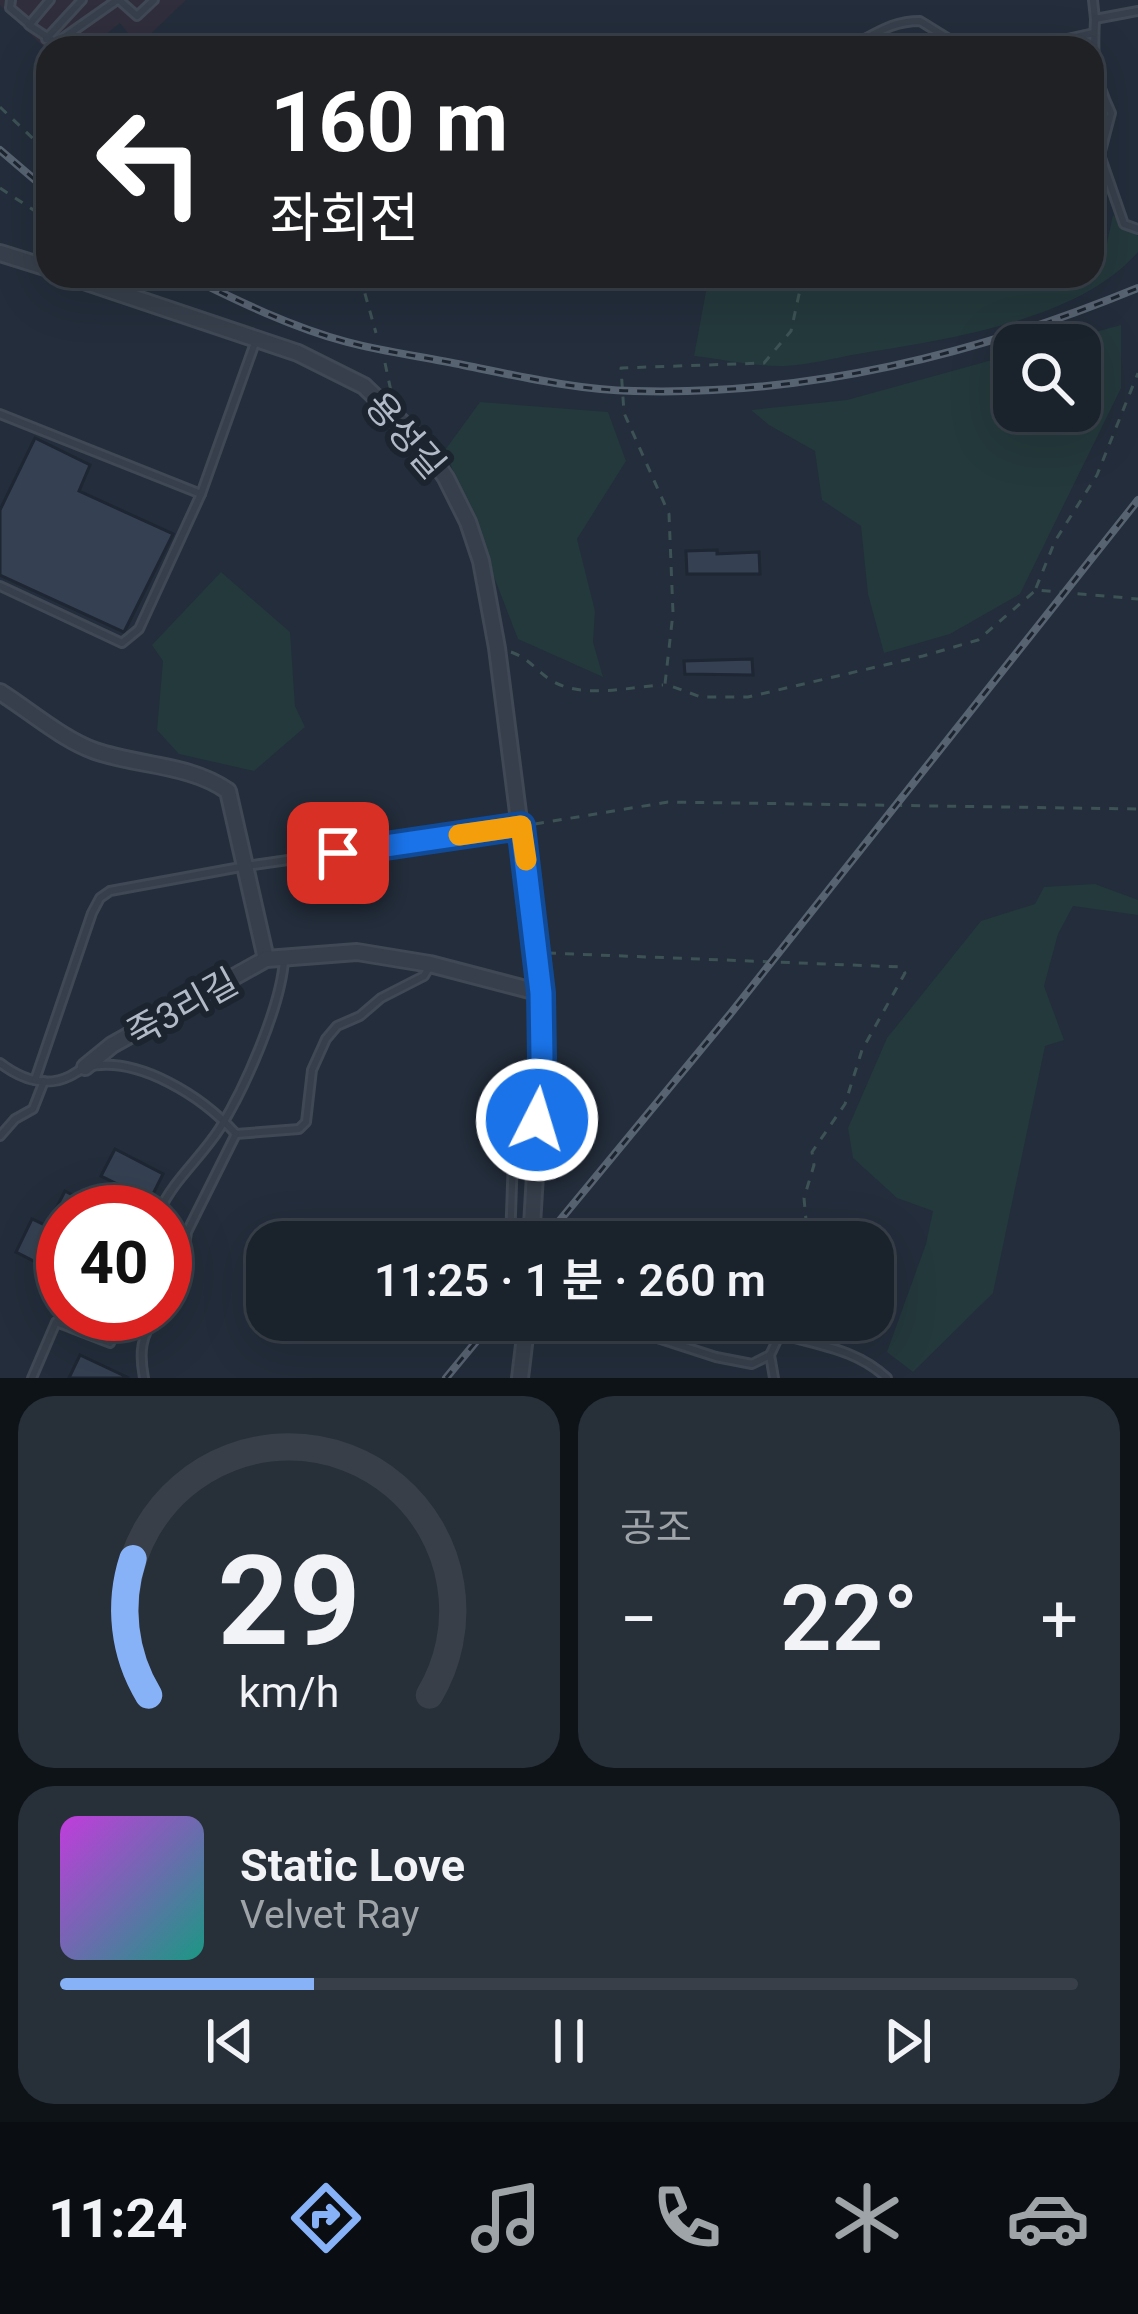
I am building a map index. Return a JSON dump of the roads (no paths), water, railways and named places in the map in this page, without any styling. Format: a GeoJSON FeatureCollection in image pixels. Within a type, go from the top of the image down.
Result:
{"type":"FeatureCollection","features":[{"type":"Feature","properties":{"kind":"street"},"geometry":{"type":"LineString","coordinates":[[0,253],[36,264]]}},
{"type":"Feature","properties":{"kind":"street","name":"용성길"},"geometry":{"type":"LineString","coordinates":[[104,288],[327,365],[364,386],[395,412],[446,478],[468,523],[481,561],[497,647],[541,993],[532,1221]]}},
{"type":"Feature","properties":{"kind":"street"},"geometry":{"type":"LineString","coordinates":[[0,692],[92,750],[184,772],[228,791],[266,959]]}},
{"type":"Feature","properties":{"kind":"street","name":"죽3리길"},"geometry":{"type":"LineString","coordinates":[[85,1067],[112,1045],[266,959],[284,956],[357,952],[430,964],[541,993]]}},
{"type":"Feature","properties":{"kind":"street"},"geometry":{"type":"LineString","coordinates":[[520,1378],[524,1341]]}},
{"type":"Feature","properties":{"kind":"lane"},"geometry":{"type":"LineString","coordinates":[[11,0],[10,8],[42,36]]}},
{"type":"Feature","properties":{"kind":"lane"},"geometry":{"type":"LineString","coordinates":[[29,25],[50,0]]}},
{"type":"Feature","properties":{"kind":"lane"},"geometry":{"type":"LineString","coordinates":[[49,36],[82,0]]}},
{"type":"Feature","properties":{"kind":"lane"},"geometry":{"type":"LineString","coordinates":[[67,36],[123,1],[137,16],[154,0]]}},
{"type":"Feature","properties":{"kind":"lane"},"geometry":{"type":"LineString","coordinates":[[1093,0],[1094,36]]}},
{"type":"Feature","properties":{"kind":"lane"},"geometry":{"type":"LineString","coordinates":[[1095,19],[1138,11]]}},
{"type":"Feature","properties":{"kind":"lane"},"geometry":{"type":"LineString","coordinates":[[872,36],[880,28],[920,21],[944,36]]}},
{"type":"Feature","properties":{"kind":"lane"},"geometry":{"type":"LineString","coordinates":[[1080,36],[1094,33]]}},
{"type":"Feature","properties":{"kind":"lane"},"geometry":{"type":"LineString","coordinates":[[1104,98],[1111,113],[1104,140]]}},
{"type":"Feature","properties":{"kind":"lane"},"geometry":{"type":"LineString","coordinates":[[1104,166],[1124,224],[1138,229]]}},
{"type":"Feature","properties":{"kind":"lane"},"geometry":{"type":"LineString","coordinates":[[0,586],[122,643],[139,628],[202,494],[256,340]]}},
{"type":"Feature","properties":{"kind":"lane"},"geometry":{"type":"LineString","coordinates":[[0,414],[202,494]]}},
{"type":"Feature","properties":{"kind":"lane"},"geometry":{"type":"LineString","coordinates":[[0,1136],[15,1119],[33,1109],[100,898],[125,885],[521,826]]}},
{"type":"Feature","properties":{"kind":"lane","name":"죽3리길"},"geometry":{"type":"LineString","coordinates":[[173,1185],[224,1121],[282,986],[284,956]]}},
{"type":"Feature","properties":{"kind":"lane"},"geometry":{"type":"LineString","coordinates":[[192,1222],[236,1134],[299,1129],[306,1122],[312,1070],[326,1039],[337,1026],[424,976],[430,964]]}},
{"type":"Feature","properties":{"kind":"lane"},"geometry":{"type":"LineString","coordinates":[[0,1064],[40,1081]]}},
{"type":"Feature","properties":{"kind":"lane","name":"죽3리길"},"geometry":{"type":"LineString","coordinates":[[40,1081],[68,1077],[85,1067],[131,1066],[195,1100],[236,1134]]}},
{"type":"Feature","properties":{"kind":"lane"},"geometry":{"type":"LineString","coordinates":[[511,1221],[513,1156],[539,1078]]}},
{"type":"Feature","properties":{"kind":"lane"},"geometry":{"type":"LineString","coordinates":[[667,1341],[752,1364],[770,1354],[780,1334],[848,1351],[887,1378]]}},
{"type":"Feature","properties":{"kind":"lane"},"geometry":{"type":"LineString","coordinates":[[32,1378],[48,1341]]}},
{"type":"Feature","properties":{"kind":"lane"},"geometry":{"type":"LineString","coordinates":[[142,1341],[139,1354],[144,1378]]}},
{"type":"Feature","properties":{"kind":"lane"},"geometry":{"type":"LineString","coordinates":[[770,1354],[774,1378]]}},
{"type":"Feature","properties":{"kind":"railway"},"geometry":{"type":"LineString","coordinates":[[0,150],[36,181]]}},
{"type":"Feature","properties":{"kind":"railway"},"geometry":{"type":"LineString","coordinates":[[212,288],[347,342],[548,382],[634,391],[764,386],[891,366],[1016,333],[1138,288]]}},
{"type":"Feature","properties":{"kind":"railway"},"geometry":{"type":"LineString","coordinates":[[559,1221],[731,1013],[1138,500]]}},
{"type":"Feature","properties":{"kind":"railway"},"geometry":{"type":"LineString","coordinates":[[446,1378],[477,1341]]}}]}
